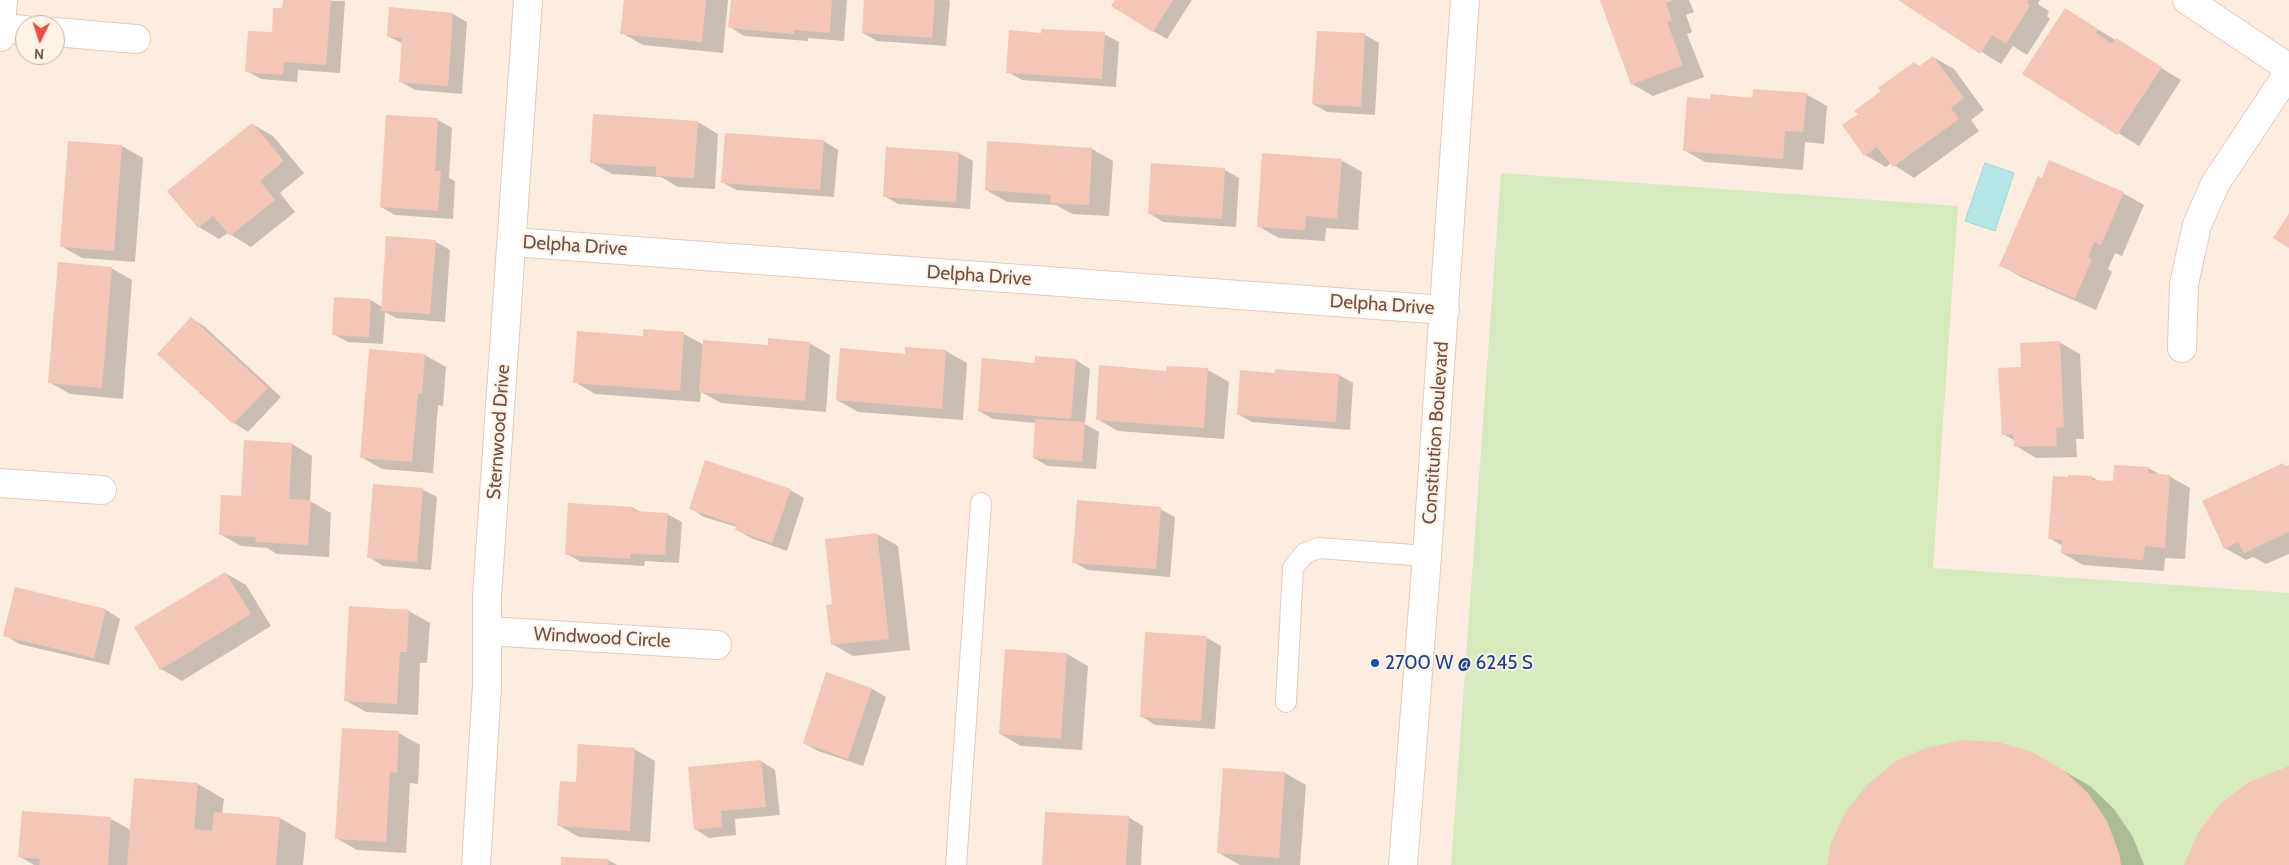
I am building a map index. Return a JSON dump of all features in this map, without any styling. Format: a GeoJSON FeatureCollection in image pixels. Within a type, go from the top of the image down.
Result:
{"type":"FeatureCollection","features":[{"type":"Feature","properties":{"kind":"street"},"geometry":{"type":"LineString","coordinates":[[0,37],[2,0]]}},
{"type":"Feature","properties":{"kind":"street","name":"Sternwood Drive"},"geometry":{"type":"LineString","coordinates":[[476,865],[487,686],[487,596],[528,0]]}},
{"type":"Feature","properties":{"kind":"street","name":"Constitution Boulevard"},"geometry":{"type":"LineString","coordinates":[[1403,865],[1445,310],[1465,0]]}},
{"type":"Feature","properties":{"kind":"street"},"geometry":{"type":"LineString","coordinates":[[2186,0],[2289,68]]}},
{"type":"Feature","properties":{"kind":"street"},"geometry":{"type":"LineString","coordinates":[[1,28],[15,29]]}},
{"type":"Feature","properties":{"kind":"street"},"geometry":{"type":"LineString","coordinates":[[65,33],[136,39]]}},
{"type":"Feature","properties":{"kind":"street"},"geometry":{"type":"LineString","coordinates":[[2182,348],[2184,284],[2197,225],[2215,184],[2289,72]]}},
{"type":"Feature","properties":{"kind":"street","name":"Delpha Drive"},"geometry":{"type":"LineString","coordinates":[[512,242],[1445,310]]}},
{"type":"Feature","properties":{"kind":"street"},"geometry":{"type":"LineString","coordinates":[[0,482],[102,490]]}},
{"type":"Feature","properties":{"kind":"street","name":"Windwood Circle"},"geometry":{"type":"LineString","coordinates":[[487,631],[717,645]]}},
{"type":"Feature","properties":{"kind":"lane"},"geometry":{"type":"LineString","coordinates":[[956,865],[981,503]]}},
{"type":"Feature","properties":{"kind":"lane"},"geometry":{"type":"LineString","coordinates":[[1286,702],[1292,568],[1305,553],[1319,548],[1427,556]]}},
{"type":"Feature","properties":{"kind":"green space"},"geometry":{"type":"Polygon","coordinates":[[[1501,173],[1958,206],[1933,568],[2289,593],[2289,865],[1451,865],[1501,173]]]}},
{"type":"Feature","properties":{"kind":"water"},"geometry":{"type":"Polygon","coordinates":[[[1985,163],[2014,173],[1995,231],[1965,221],[1985,163]]]}},
{"type":"Feature","properties":{"kind":"building"},"geometry":{"type":"Polygon","coordinates":[[[283,0],[331,0],[326,65],[284,62],[283,75],[245,72],[248,31],[272,32],[273,8],[282,8],[283,0]]]}},
{"type":"Feature","properties":{"kind":"building"},"geometry":{"type":"Polygon","coordinates":[[[624,0],[706,0],[702,42],[620,34],[624,0]]]}},
{"type":"Feature","properties":{"kind":"building"},"geometry":{"type":"Polygon","coordinates":[[[731,0],[832,0],[830,33],[794,30],[794,34],[728,28],[731,0]]]}},
{"type":"Feature","properties":{"kind":"building"},"geometry":{"type":"Polygon","coordinates":[[[864,0],[935,0],[932,38],[862,33],[864,0]]]}},
{"type":"Feature","properties":{"kind":"building"},"geometry":{"type":"Polygon","coordinates":[[[1115,0],[1173,0],[1153,32],[1111,6],[1115,0]]]}},
{"type":"Feature","properties":{"kind":"building"},"geometry":{"type":"Polygon","coordinates":[[[1600,0],[1675,0],[1666,3],[1672,20],[1667,22],[1683,65],[1631,85],[1600,0]]]}},
{"type":"Feature","properties":{"kind":"building"},"geometry":{"type":"Polygon","coordinates":[[[1898,0],[2029,0],[2027,3],[2030,6],[2006,44],[1992,35],[1980,54],[1898,0]]]}},
{"type":"Feature","properties":{"kind":"building"},"geometry":{"type":"Polygon","coordinates":[[[389,7],[453,13],[448,86],[399,82],[402,38],[387,36],[389,7]]]}},
{"type":"Feature","properties":{"kind":"building"},"geometry":{"type":"Polygon","coordinates":[[[2065,8],[2098,29],[2096,33],[2112,44],[2116,38],[2162,67],[2117,135],[2022,74],[2065,8]]]}},
{"type":"Feature","properties":{"kind":"building"},"geometry":{"type":"Polygon","coordinates":[[[1041,29],[1105,32],[1102,79],[1006,73],[1009,30],[1041,33],[1041,29]]]}},
{"type":"Feature","properties":{"kind":"building"},"geometry":{"type":"Polygon","coordinates":[[[1317,31],[1365,33],[1361,107],[1312,104],[1317,31]]]}},
{"type":"Feature","properties":{"kind":"building"},"geometry":{"type":"Polygon","coordinates":[[[1933,56],[1964,98],[1951,108],[1959,119],[1893,167],[1877,147],[1864,156],[1842,125],[1858,114],[1854,111],[1881,91],[1878,88],[1914,62],[1918,67],[1933,56]]]}},
{"type":"Feature","properties":{"kind":"building"},"geometry":{"type":"Polygon","coordinates":[[[1753,89],[1807,93],[1803,132],[1785,131],[1783,159],[1683,151],[1687,97],[1710,99],[1711,94],[1752,98],[1753,89]]]}},
{"type":"Feature","properties":{"kind":"building"},"geometry":{"type":"Polygon","coordinates":[[[593,114],[698,121],[694,178],[656,176],[656,167],[590,163],[593,114]]]}},
{"type":"Feature","properties":{"kind":"building"},"geometry":{"type":"Polygon","coordinates":[[[386,115],[438,118],[435,171],[441,171],[438,211],[380,207],[386,115]]]}},
{"type":"Feature","properties":{"kind":"building"},"geometry":{"type":"Polygon","coordinates":[[[252,123],[284,161],[260,181],[275,200],[230,236],[213,216],[198,228],[167,191],[252,123]]]}},
{"type":"Feature","properties":{"kind":"building"},"geometry":{"type":"Polygon","coordinates":[[[725,133],[824,140],[820,190],[721,183],[725,133]]]}},
{"type":"Feature","properties":{"kind":"building"},"geometry":{"type":"Polygon","coordinates":[[[68,141],[122,145],[114,251],[60,247],[68,141]]]}},
{"type":"Feature","properties":{"kind":"building"},"geometry":{"type":"Polygon","coordinates":[[[987,141],[1092,148],[1089,205],[1050,203],[1051,195],[985,190],[987,141]]]}},
{"type":"Feature","properties":{"kind":"building"},"geometry":{"type":"Polygon","coordinates":[[[886,147],[959,152],[956,202],[883,197],[886,147]]]}},
{"type":"Feature","properties":{"kind":"building"},"geometry":{"type":"Polygon","coordinates":[[[1262,153],[1342,159],[1337,219],[1306,216],[1305,230],[1257,227],[1262,153]]]}},
{"type":"Feature","properties":{"kind":"building"},"geometry":{"type":"Polygon","coordinates":[[[2049,160],[2124,192],[2101,245],[2094,242],[2088,257],[2092,259],[2075,299],[1999,266],[2038,176],[2042,178],[2049,160]]]}},
{"type":"Feature","properties":{"kind":"building"},"geometry":{"type":"Polygon","coordinates":[[[1151,163],[1225,168],[1222,219],[1148,214],[1151,163]]]}},
{"type":"Feature","properties":{"kind":"building"},"geometry":{"type":"Polygon","coordinates":[[[2289,213],[2289,248],[2273,238],[2289,213]]]}},
{"type":"Feature","properties":{"kind":"building"},"geometry":{"type":"Polygon","coordinates":[[[386,236],[436,240],[430,314],[381,311],[386,236]]]}},
{"type":"Feature","properties":{"kind":"building"},"geometry":{"type":"Polygon","coordinates":[[[58,262],[112,267],[102,388],[48,383],[58,262]]]}},
{"type":"Feature","properties":{"kind":"building"},"geometry":{"type":"Polygon","coordinates":[[[334,297],[371,299],[369,337],[332,335],[334,297]]]}},
{"type":"Feature","properties":{"kind":"building"},"geometry":{"type":"Polygon","coordinates":[[[191,317],[268,388],[233,424],[157,354],[191,317]]]}},
{"type":"Feature","properties":{"kind":"building"},"geometry":{"type":"Polygon","coordinates":[[[643,329],[684,332],[680,391],[573,383],[577,331],[643,336],[643,329]]]}},
{"type":"Feature","properties":{"kind":"building"},"geometry":{"type":"Polygon","coordinates":[[[768,338],[810,342],[805,401],[699,392],[703,340],[768,345],[768,338]]]}},
{"type":"Feature","properties":{"kind":"building"},"geometry":{"type":"Polygon","coordinates":[[[2060,341],[2064,427],[2056,428],[2057,446],[2014,447],[2013,434],[2002,435],[1998,368],[2021,367],[2020,343],[2060,341]]]}},
{"type":"Feature","properties":{"kind":"building"},"geometry":{"type":"Polygon","coordinates":[[[905,347],[946,350],[942,409],[836,400],[840,348],[905,354],[905,347]]]}},
{"type":"Feature","properties":{"kind":"building"},"geometry":{"type":"Polygon","coordinates":[[[369,349],[425,354],[422,394],[418,394],[412,462],[360,458],[369,349]]]}},
{"type":"Feature","properties":{"kind":"building"},"geometry":{"type":"Polygon","coordinates":[[[1035,356],[1076,359],[1071,419],[978,411],[982,358],[1035,363],[1035,356]]]}},
{"type":"Feature","properties":{"kind":"building"},"geometry":{"type":"Polygon","coordinates":[[[1099,365],[1166,371],[1167,366],[1208,368],[1204,428],[1096,420],[1099,365]]]}},
{"type":"Feature","properties":{"kind":"building"},"geometry":{"type":"Polygon","coordinates":[[[1275,369],[1339,374],[1336,422],[1237,415],[1240,370],[1274,373],[1275,369]]]}},
{"type":"Feature","properties":{"kind":"building"},"geometry":{"type":"Polygon","coordinates":[[[1035,419],[1085,422],[1082,462],[1033,458],[1035,419]]]}},
{"type":"Feature","properties":{"kind":"building"},"geometry":{"type":"Polygon","coordinates":[[[244,440],[292,443],[289,499],[311,500],[308,545],[255,542],[256,537],[219,535],[221,495],[241,496],[244,440]]]}},
{"type":"Feature","properties":{"kind":"building"},"geometry":{"type":"Polygon","coordinates":[[[705,460],[791,489],[772,543],[735,530],[737,525],[689,509],[705,460]]]}},
{"type":"Feature","properties":{"kind":"building"},"geometry":{"type":"Polygon","coordinates":[[[2283,463],[2285,467],[2289,465],[2289,532],[2244,553],[2238,542],[2224,549],[2202,501],[2283,463]]]}},
{"type":"Feature","properties":{"kind":"building"},"geometry":{"type":"Polygon","coordinates":[[[2114,465],[2149,467],[2148,473],[2170,475],[2165,548],[2145,546],[2143,560],[2061,553],[2062,540],[2048,539],[2053,476],[2092,476],[2092,480],[2113,481],[2114,465]]]}},
{"type":"Feature","properties":{"kind":"building"},"geometry":{"type":"Polygon","coordinates":[[[373,484],[423,488],[417,562],[367,558],[373,484]]]}},
{"type":"Feature","properties":{"kind":"building"},"geometry":{"type":"Polygon","coordinates":[[[1077,500],[1161,507],[1156,569],[1072,563],[1077,500]]]}},
{"type":"Feature","properties":{"kind":"building"},"geometry":{"type":"Polygon","coordinates":[[[568,503],[634,507],[633,511],[668,513],[665,555],[630,554],[630,559],[565,555],[568,503]]]}},
{"type":"Feature","properties":{"kind":"building"},"geometry":{"type":"Polygon","coordinates":[[[877,533],[889,639],[831,645],[826,605],[832,604],[825,539],[877,533]]]}},
{"type":"Feature","properties":{"kind":"building"},"geometry":{"type":"Polygon","coordinates":[[[225,572],[251,614],[160,670],[134,627],[225,572]]]}},
{"type":"Feature","properties":{"kind":"building"},"geometry":{"type":"Polygon","coordinates":[[[15,587],[106,609],[94,658],[3,636],[15,587]]]}},
{"type":"Feature","properties":{"kind":"building"},"geometry":{"type":"Polygon","coordinates":[[[349,606],[409,610],[407,652],[400,652],[397,704],[344,701],[349,606]]]}},
{"type":"Feature","properties":{"kind":"building"},"geometry":{"type":"Polygon","coordinates":[[[1145,632],[1207,636],[1201,721],[1140,717],[1145,632]]]}},
{"type":"Feature","properties":{"kind":"building"},"geometry":{"type":"Polygon","coordinates":[[[1005,649],[1067,653],[1061,739],[999,734],[1005,649]]]}},
{"type":"Feature","properties":{"kind":"building"},"geometry":{"type":"Polygon","coordinates":[[[826,672],[872,688],[848,759],[803,743],[826,672]]]}},
{"type":"Feature","properties":{"kind":"building"},"geometry":{"type":"Polygon","coordinates":[[[342,728],[399,731],[397,773],[390,772],[386,842],[335,839],[342,728]]]}},
{"type":"Feature","properties":{"kind":"building"},"geometry":{"type":"Polygon","coordinates":[[[1963,740],[1998,742],[2032,752],[2063,770],[2088,793],[2107,821],[2119,853],[2121,865],[1827,865],[1831,843],[1846,811],[1868,784],[1896,761],[1928,747],[1963,740]]]}},
{"type":"Feature","properties":{"kind":"building"},"geometry":{"type":"Polygon","coordinates":[[[578,744],[635,748],[630,831],[557,826],[560,781],[576,782],[578,744]]]}},
{"type":"Feature","properties":{"kind":"building"},"geometry":{"type":"Polygon","coordinates":[[[761,760],[766,807],[721,811],[722,827],[694,830],[688,767],[761,760]]]}},
{"type":"Feature","properties":{"kind":"building"},"geometry":{"type":"Polygon","coordinates":[[[2289,766],[2289,865],[2184,865],[2199,831],[2221,803],[2249,782],[2289,766]]]}},
{"type":"Feature","properties":{"kind":"building"},"geometry":{"type":"Polygon","coordinates":[[[1223,768],[1285,772],[1279,858],[1217,853],[1223,768]]]}},
{"type":"Feature","properties":{"kind":"building"},"geometry":{"type":"Polygon","coordinates":[[[134,778],[198,783],[194,829],[212,831],[214,812],[280,817],[276,865],[127,865],[134,778]]]}},
{"type":"Feature","properties":{"kind":"building"},"geometry":{"type":"Polygon","coordinates":[[[22,811],[111,817],[108,865],[39,865],[40,859],[18,857],[22,811]]]}},
{"type":"Feature","properties":{"kind":"building"},"geometry":{"type":"Polygon","coordinates":[[[1045,812],[1129,816],[1126,865],[1042,865],[1045,812]]]}},
{"type":"Feature","properties":{"kind":"building"},"geometry":{"type":"Polygon","coordinates":[[[561,857],[609,859],[608,865],[561,865],[561,857]]]}},
{"type":"Feature","properties":{"kind":"place","name":"2700 W @ 6245 S"},"geometry":{"type":"Point","coordinates":[1375,663]}}]}
